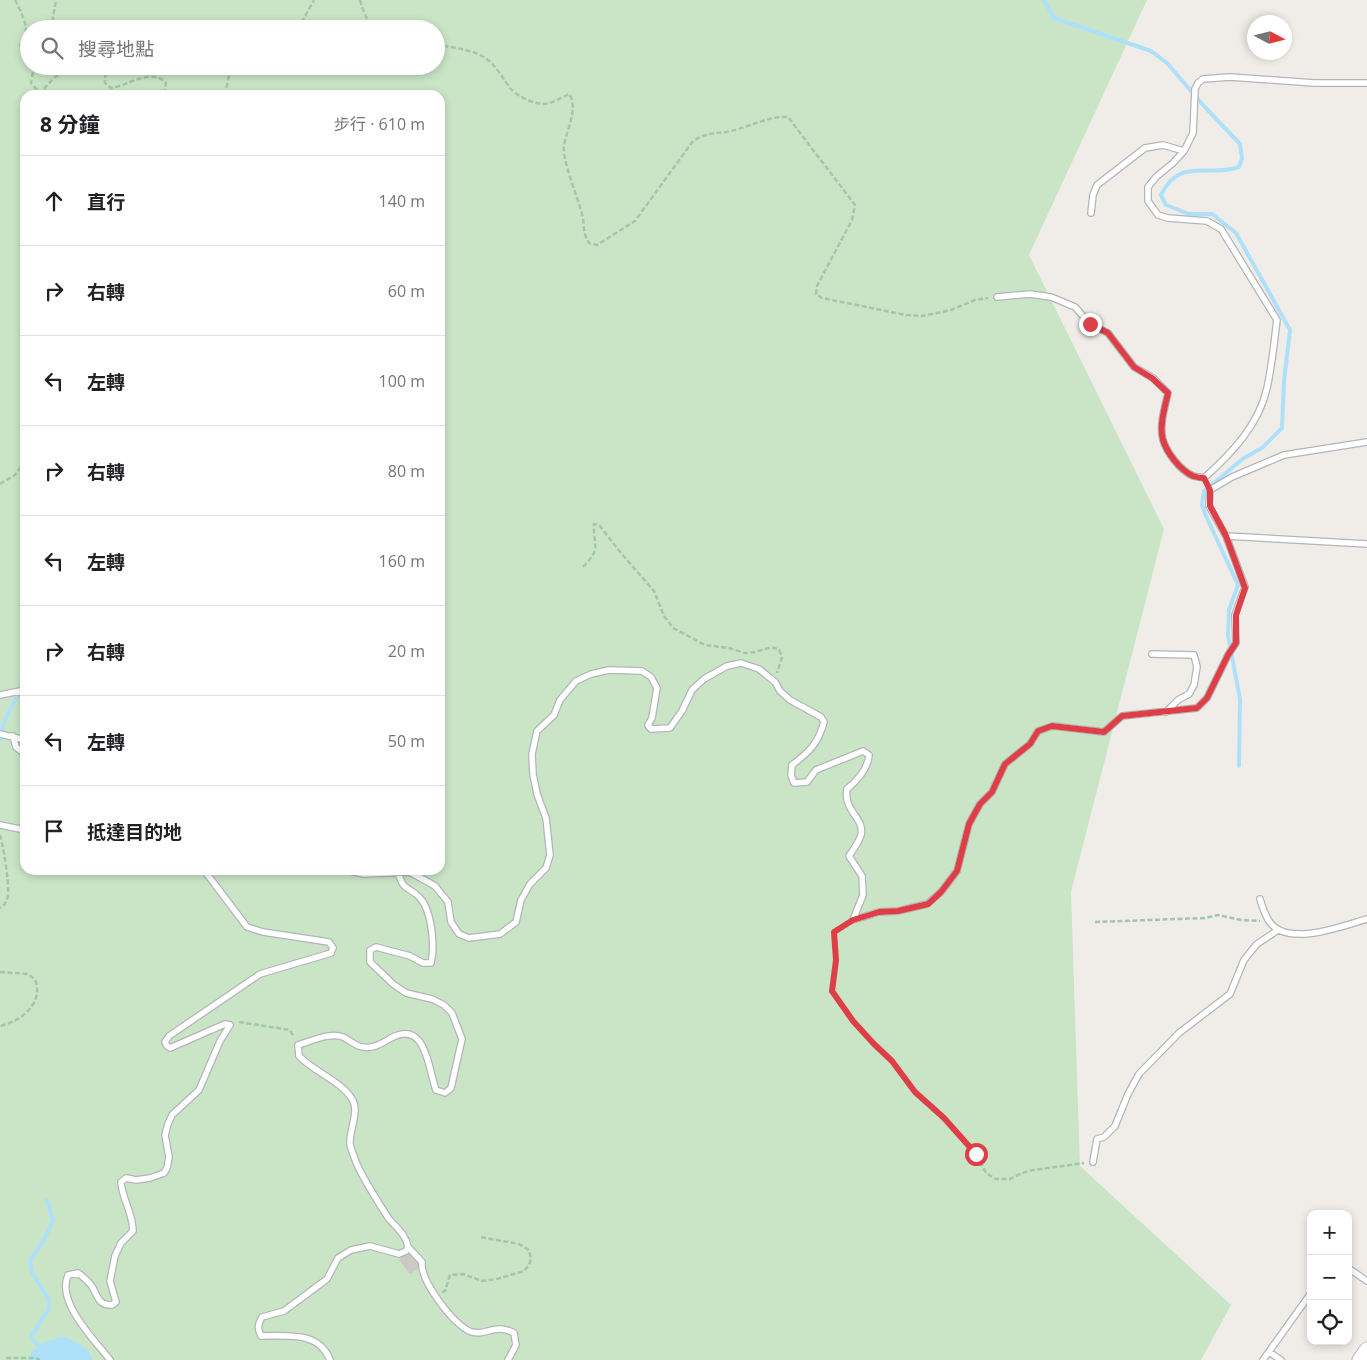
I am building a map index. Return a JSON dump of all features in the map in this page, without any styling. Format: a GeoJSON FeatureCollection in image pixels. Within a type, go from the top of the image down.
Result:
{"type":"FeatureCollection","features":[{"type":"Feature","properties":{"kind":"main road"},"geometry":{"type":"LineString","coordinates":[[1360,1360],[1367,1350]]}},
{"type":"Feature","properties":{"kind":"lane"},"geometry":{"type":"LineString","coordinates":[[1204,478],[1226,459],[1246,434],[1259,412],[1267,390],[1277,320],[1221,229],[1207,221],[1168,218],[1158,215],[1148,201],[1148,186],[1184,151],[1193,133],[1195,89],[1203,79],[1230,77],[1314,83],[1367,83]]}},
{"type":"Feature","properties":{"kind":"lane"},"geometry":{"type":"LineString","coordinates":[[1091,213],[1096,185],[1145,148],[1163,145],[1184,151]]}},
{"type":"Feature","properties":{"kind":"lane"},"geometry":{"type":"LineString","coordinates":[[997,297],[1030,294],[1051,297],[1075,307],[1090,324],[1108,333],[1134,367],[1152,378],[1168,393],[1163,418],[1163,440],[1172,458],[1183,469],[1193,476],[1204,478]]}},
{"type":"Feature","properties":{"kind":"lane"},"geometry":{"type":"LineString","coordinates":[[1210,490],[1232,477],[1284,455],[1367,442]]}},
{"type":"Feature","properties":{"kind":"lane"},"geometry":{"type":"LineString","coordinates":[[853,920],[879,912],[898,911],[928,904],[941,892],[957,871],[969,824],[980,804],[992,792],[1005,764],[1030,744],[1038,731],[1052,726],[1104,732],[1122,716],[1197,708],[1207,698],[1236,643],[1236,615],[1245,588],[1226,536],[1210,506],[1210,490],[1204,478]]}},
{"type":"Feature","properties":{"kind":"lane"},"geometry":{"type":"LineString","coordinates":[[1226,536],[1367,544]]}},
{"type":"Feature","properties":{"kind":"lane"},"geometry":{"type":"LineString","coordinates":[[1152,654],[1194,655],[1197,667],[1194,685],[1190,694],[1178,700],[1166,712]]}},
{"type":"Feature","properties":{"kind":"lane"},"geometry":{"type":"LineString","coordinates":[[415,875],[435,886],[448,902],[451,922],[459,934],[469,938],[500,934],[516,922],[522,900],[530,884],[546,868],[550,855],[546,818],[537,794],[532,754],[537,731],[554,715],[560,700],[576,681],[591,674],[609,670],[642,671],[651,678],[657,688],[652,718],[648,725],[651,729],[670,728],[682,711],[692,690],[704,679],[727,666],[741,663],[759,669],[775,682],[780,691],[790,700],[821,717],[824,722],[820,737],[809,752],[792,765],[791,775],[794,783],[807,782],[816,770],[863,751],[869,755],[868,764],[856,782],[847,789],[846,797],[848,805],[862,826],[861,836],[849,856],[862,876],[863,895],[853,920]]}},
{"type":"Feature","properties":{"kind":"lane"},"geometry":{"type":"LineString","coordinates":[[0,696],[20,691]]}},
{"type":"Feature","properties":{"kind":"lane"},"geometry":{"type":"LineString","coordinates":[[0,734],[20,738]]}},
{"type":"Feature","properties":{"kind":"lane"},"geometry":{"type":"LineString","coordinates":[[13,736],[16,747],[20,750]]}},
{"type":"Feature","properties":{"kind":"lane"},"geometry":{"type":"LineString","coordinates":[[0,825],[20,829]]}},
{"type":"Feature","properties":{"kind":"lane"},"geometry":{"type":"LineString","coordinates":[[110,1360],[73,1313],[65,1282],[68,1275],[78,1273],[86,1279],[98,1299],[105,1305],[112,1305],[116,1302],[110,1281],[114,1264],[121,1243],[133,1230],[133,1221],[121,1190],[121,1182],[126,1178],[136,1180],[164,1173],[169,1157],[165,1135],[172,1115],[199,1090],[220,1041],[230,1025],[225,1024],[170,1048],[166,1042],[169,1036],[260,974],[331,953],[333,948],[330,942],[263,932],[247,927],[208,875]]}},
{"type":"Feature","properties":{"kind":"lane"},"geometry":{"type":"LineString","coordinates":[[399,875],[402,885],[420,898],[428,909],[434,953],[432,963],[423,963],[410,956],[376,947],[370,950],[370,962],[393,984],[406,993],[432,999],[444,1005],[452,1013],[462,1039],[451,1088],[445,1093],[436,1090],[423,1044],[417,1037],[408,1033],[397,1035],[374,1047],[361,1048],[341,1036],[328,1036],[298,1045],[299,1056],[308,1066],[345,1090],[354,1101],[355,1114],[350,1129],[350,1145],[357,1166],[388,1218],[406,1238],[408,1247],[422,1262],[421,1269],[433,1294],[449,1315],[470,1331],[482,1332],[506,1328],[514,1333],[516,1345],[508,1360]]}},
{"type":"Feature","properties":{"kind":"lane"},"geometry":{"type":"LineString","coordinates":[[1260,899],[1269,921],[1278,930],[1296,935],[1309,934],[1367,919]]}},
{"type":"Feature","properties":{"kind":"lane"},"geometry":{"type":"LineString","coordinates":[[1093,1162],[1097,1139],[1104,1137],[1115,1126],[1128,1094],[1139,1074],[1179,1033],[1230,994],[1244,960],[1257,944],[1278,930]]}},
{"type":"Feature","properties":{"kind":"lane"},"geometry":{"type":"LineString","coordinates":[[330,1360],[327,1354],[313,1340],[298,1336],[261,1336],[258,1324],[262,1317],[284,1311],[327,1279],[338,1258],[351,1250],[370,1246],[400,1254],[406,1251],[408,1247]]}},
{"type":"Feature","properties":{"kind":"lane"},"geometry":{"type":"LineString","coordinates":[[1352,1271],[1367,1281]]}},
{"type":"Feature","properties":{"kind":"lane"},"geometry":{"type":"LineString","coordinates":[[1263,1360],[1307,1299]]}},
{"type":"Feature","properties":{"kind":"lane"},"geometry":{"type":"LineString","coordinates":[[1269,1352],[1281,1360]]}},
{"type":"Feature","properties":{"kind":"path"},"geometry":{"type":"LineString","coordinates":[[15,0],[25,20]]}},
{"type":"Feature","properties":{"kind":"path"},"geometry":{"type":"LineString","coordinates":[[53,20],[56,0]]}},
{"type":"Feature","properties":{"kind":"path"},"geometry":{"type":"LineString","coordinates":[[303,20],[314,0]]}},
{"type":"Feature","properties":{"kind":"path"},"geometry":{"type":"LineString","coordinates":[[360,0],[363,11],[369,20]]}},
{"type":"Feature","properties":{"kind":"path"},"geometry":{"type":"LineString","coordinates":[[445,46],[459,48],[482,56],[495,66],[511,89],[522,98],[544,104],[569,94],[572,98],[572,112],[563,149],[583,216],[584,236],[589,243],[597,245],[635,221],[693,141],[704,134],[736,130],[776,116],[788,117],[855,205],[852,220],[817,286],[816,294],[822,298],[906,315],[922,316],[951,310],[975,300],[997,297]]}},
{"type":"Feature","properties":{"kind":"path"},"geometry":{"type":"LineString","coordinates":[[32,75],[31,83],[37,90]]}},
{"type":"Feature","properties":{"kind":"path"},"geometry":{"type":"LineString","coordinates":[[43,90],[59,75]]}},
{"type":"Feature","properties":{"kind":"path"},"geometry":{"type":"LineString","coordinates":[[106,75],[105,83],[111,88],[121,87],[136,79],[153,77],[162,79],[166,84],[164,90]]}},
{"type":"Feature","properties":{"kind":"path"},"geometry":{"type":"LineString","coordinates":[[226,90],[229,75]]}},
{"type":"Feature","properties":{"kind":"path"},"geometry":{"type":"LineString","coordinates":[[0,484],[15,475],[20,468]]}},
{"type":"Feature","properties":{"kind":"path"},"geometry":{"type":"LineString","coordinates":[[583,567],[592,558],[596,550],[594,524],[599,525],[654,591],[664,616],[673,628],[705,645],[729,648],[745,653],[772,647],[779,650],[782,657],[775,682]]}},
{"type":"Feature","properties":{"kind":"path"},"geometry":{"type":"LineString","coordinates":[[0,835],[4,852],[8,896],[5,905],[0,908]]}},
{"type":"Feature","properties":{"kind":"path"},"geometry":{"type":"LineString","coordinates":[[1096,922],[1205,918],[1218,915],[1241,920],[1269,921]]}},
{"type":"Feature","properties":{"kind":"path"},"geometry":{"type":"LineString","coordinates":[[853,920],[834,932],[836,960],[832,991],[853,1021],[892,1061],[915,1092],[944,1118],[976,1154],[986,1173],[996,1179],[1010,1179],[1034,1170],[1093,1162]]}},
{"type":"Feature","properties":{"kind":"path"},"geometry":{"type":"LineString","coordinates":[[0,972],[27,974],[35,978],[38,987],[34,1002],[25,1016],[0,1026]]}},
{"type":"Feature","properties":{"kind":"path"},"geometry":{"type":"LineString","coordinates":[[230,1025],[238,1022],[290,1030],[298,1045]]}},
{"type":"Feature","properties":{"kind":"path"},"geometry":{"type":"LineString","coordinates":[[433,1294],[445,1291],[450,1275],[463,1274],[482,1280],[497,1279],[524,1271],[529,1265],[531,1259],[529,1250],[519,1244],[480,1237]]}},
{"type":"Feature","properties":{"kind":"path"},"geometry":{"type":"LineString","coordinates":[[6,1358],[35,1358],[40,1360]]}},
{"type":"Feature","properties":{"kind":"green space"},"geometry":{"type":"Polygon","coordinates":[[[0,0],[1147,0],[1029,255],[1164,529],[1071,892],[1080,1166],[1231,1305],[1201,1360],[0,1360],[0,0]]]}},
{"type":"Feature","properties":{"kind":"building"},"geometry":{"type":"Polygon","coordinates":[[[410,1251],[422,1265],[410,1274],[399,1260],[410,1251]]]}},
{"type":"Feature","properties":{"kind":"waterway"},"geometry":{"type":"LineString","coordinates":[[1044,0],[1054,18],[1151,51],[1167,63],[1240,144],[1242,158],[1239,167],[1228,170],[1196,170],[1186,172],[1177,176],[1169,183],[1161,195],[1166,205],[1189,214],[1212,214],[1236,233],[1290,330],[1284,381],[1282,428],[1262,448],[1244,458],[1204,491],[1202,505],[1238,585],[1229,610],[1228,635],[1240,699],[1239,766]]}},
{"type":"Feature","properties":{"kind":"waterway"},"geometry":{"type":"LineString","coordinates":[[2,729],[17,697]]}},
{"type":"Feature","properties":{"kind":"waterway"},"geometry":{"type":"LineString","coordinates":[[47,1200],[53,1221],[43,1242],[30,1260],[32,1273],[48,1298],[49,1309],[31,1336],[33,1341],[49,1353]]}},
{"type":"Feature","properties":{"kind":"waterway"},"geometry":{"type":"LineString","coordinates":[[41,1360],[49,1353],[63,1349],[80,1360]]}},
{"type":"Feature","properties":{"kind":"route"},"geometry":{"type":"LineString","coordinates":[[976,1154],[944,1118],[915,1092],[892,1061],[853,1021],[832,991],[836,960],[834,932],[853,920],[879,912],[898,911],[928,904],[941,892],[957,871],[969,824],[980,804],[992,792],[1005,764],[1030,744],[1038,731],[1052,726],[1104,732],[1122,716],[1197,708],[1207,698],[1236,643],[1236,615],[1245,588],[1226,536],[1210,506],[1210,490],[1204,478],[1193,476],[1183,469],[1172,458],[1163,440],[1163,418],[1168,393],[1152,378],[1134,367],[1108,333],[1090,324]]}}]}
